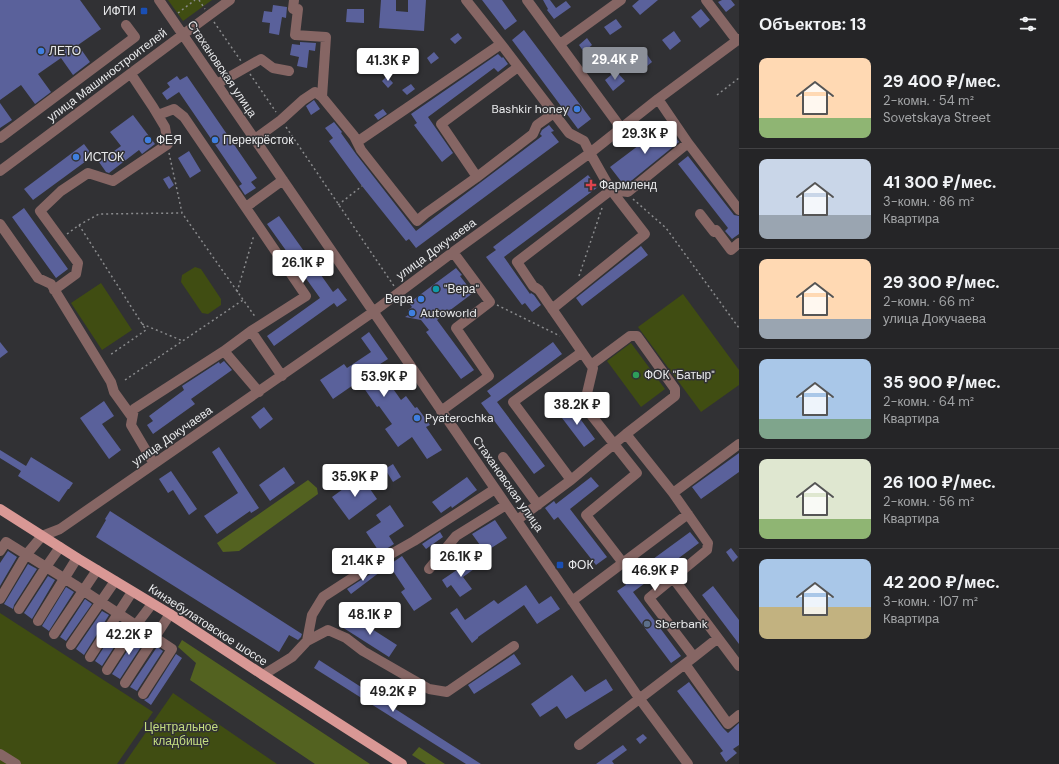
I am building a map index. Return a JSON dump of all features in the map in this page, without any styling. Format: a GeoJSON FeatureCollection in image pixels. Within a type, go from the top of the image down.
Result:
{"type":"FeatureCollection","features":[{"type":"Feature","properties":{"kind":"main road","name":"Кинзебулатовское шоссе"},"geometry":{"type":"LineString","coordinates":[[0,509],[114,581],[170,614],[402,764]]}},
{"type":"Feature","properties":{"kind":"street","name":"Стахановская улица"},"geometry":{"type":"LineString","coordinates":[[159,0],[572,601],[688,764]]}},
{"type":"Feature","properties":{"kind":"street","name":"улица Машиностроителей"},"geometry":{"type":"LineString","coordinates":[[0,171],[230,0]]}},
{"type":"Feature","properties":{"kind":"street"},"geometry":{"type":"LineString","coordinates":[[294,0],[293,9],[298,9],[295,35],[326,37],[322,97]]}},
{"type":"Feature","properties":{"kind":"street"},"geometry":{"type":"LineString","coordinates":[[466,0],[502,44],[569,134],[584,141],[611,190],[645,234],[552,309]]}},
{"type":"Feature","properties":{"kind":"street"},"geometry":{"type":"LineString","coordinates":[[527,0],[621,128]]}},
{"type":"Feature","properties":{"kind":"street"},"geometry":{"type":"LineString","coordinates":[[560,44],[621,0]]}},
{"type":"Feature","properties":{"kind":"street"},"geometry":{"type":"LineString","coordinates":[[706,0],[738,40]]}},
{"type":"Feature","properties":{"kind":"street"},"geometry":{"type":"LineString","coordinates":[[0,138],[134,38],[126,25]]}},
{"type":"Feature","properties":{"kind":"street","name":"улица Докучаева"},"geometry":{"type":"LineString","coordinates":[[42,536],[60,529],[373,312],[590,153],[658,99],[738,40]]}},
{"type":"Feature","properties":{"kind":"street"},"geometry":{"type":"LineString","coordinates":[[357,142],[502,44]]}},
{"type":"Feature","properties":{"kind":"street"},"geometry":{"type":"LineString","coordinates":[[217,84],[261,59],[273,68],[289,71]]}},
{"type":"Feature","properties":{"kind":"street"},"geometry":{"type":"LineString","coordinates":[[477,177],[441,124],[518,67]]}},
{"type":"Feature","properties":{"kind":"street"},"geometry":{"type":"LineString","coordinates":[[54,290],[76,274],[78,263],[40,211],[61,191],[88,174],[113,181],[168,144],[165,127],[131,74]]}},
{"type":"Feature","properties":{"kind":"street"},"geometry":{"type":"LineString","coordinates":[[255,139],[282,120],[303,100],[315,92],[322,97],[354,136],[361,150],[417,221],[533,134],[536,125],[554,114]]}},
{"type":"Feature","properties":{"kind":"street"},"geometry":{"type":"LineString","coordinates":[[658,99],[688,144],[739,210]]}},
{"type":"Feature","properties":{"kind":"street"},"geometry":{"type":"LineString","coordinates":[[154,464],[131,425],[134,409],[306,296],[184,117],[174,109],[158,115]]}},
{"type":"Feature","properties":{"kind":"street"},"geometry":{"type":"LineString","coordinates":[[623,563],[586,515],[637,473],[584,406],[593,368],[539,290],[533,286],[516,262],[611,190],[628,192],[688,144]]}},
{"type":"Feature","properties":{"kind":"street"},"geometry":{"type":"LineString","coordinates":[[246,207],[282,180]]}},
{"type":"Feature","properties":{"kind":"street"},"geometry":{"type":"LineString","coordinates":[[700,214],[714,232],[716,230],[731,250],[739,243]]}},
{"type":"Feature","properties":{"kind":"street"},"geometry":{"type":"LineString","coordinates":[[0,224],[38,278],[51,284],[111,382],[114,392],[132,418]]}},
{"type":"Feature","properties":{"kind":"street"},"geometry":{"type":"LineString","coordinates":[[442,411],[490,376],[456,328],[490,302],[453,252]]}},
{"type":"Feature","properties":{"kind":"street"},"geometry":{"type":"LineString","coordinates":[[251,331],[282,376]]}},
{"type":"Feature","properties":{"kind":"street"},"geometry":{"type":"LineString","coordinates":[[517,520],[571,480],[626,434],[675,396],[675,388],[637,336],[630,336],[591,365]]}},
{"type":"Feature","properties":{"kind":"street"},"geometry":{"type":"LineString","coordinates":[[224,351],[259,392]]}},
{"type":"Feature","properties":{"kind":"street"},"geometry":{"type":"LineString","coordinates":[[571,480],[513,402],[582,352]]}},
{"type":"Feature","properties":{"kind":"street"},"geometry":{"type":"LineString","coordinates":[[626,434],[673,493],[708,543],[708,550],[649,598],[694,657]]}},
{"type":"Feature","properties":{"kind":"street"},"geometry":{"type":"LineString","coordinates":[[673,493],[739,444]]}},
{"type":"Feature","properties":{"kind":"street"},"geometry":{"type":"LineString","coordinates":[[502,458],[538,505]]}},
{"type":"Feature","properties":{"kind":"street"},"geometry":{"type":"LineString","coordinates":[[307,641],[312,616],[323,597],[376,562],[414,541],[495,489]]}},
{"type":"Feature","properties":{"kind":"street"},"geometry":{"type":"LineString","coordinates":[[429,569],[456,536],[506,505]]}},
{"type":"Feature","properties":{"kind":"street"},"geometry":{"type":"LineString","coordinates":[[572,601],[688,514]]}},
{"type":"Feature","properties":{"kind":"street"},"geometry":{"type":"LineString","coordinates":[[0,599],[26,555],[42,536]]}},
{"type":"Feature","properties":{"kind":"street"},"geometry":{"type":"LineString","coordinates":[[0,551],[6,542],[172,649],[143,694]]}},
{"type":"Feature","properties":{"kind":"street"},"geometry":{"type":"LineString","coordinates":[[19,609],[60,547]]}},
{"type":"Feature","properties":{"kind":"street"},"geometry":{"type":"LineString","coordinates":[[38,621],[77,558]]}},
{"type":"Feature","properties":{"kind":"street"},"geometry":{"type":"LineString","coordinates":[[54,634],[82,590],[97,570]]}},
{"type":"Feature","properties":{"kind":"street"},"geometry":{"type":"LineString","coordinates":[[673,578],[739,666]]}},
{"type":"Feature","properties":{"kind":"street"},"geometry":{"type":"LineString","coordinates":[[72,645],[114,581]]}},
{"type":"Feature","properties":{"kind":"street"},"geometry":{"type":"LineString","coordinates":[[90,657],[132,592]]}},
{"type":"Feature","properties":{"kind":"street"},"geometry":{"type":"LineString","coordinates":[[107,670],[136,625],[152,604]]}},
{"type":"Feature","properties":{"kind":"street"},"geometry":{"type":"LineString","coordinates":[[125,683],[170,614]]}},
{"type":"Feature","properties":{"kind":"street"},"geometry":{"type":"LineString","coordinates":[[263,675],[292,657],[307,641],[328,630],[346,638],[364,651],[429,689],[447,692],[514,646]]}},
{"type":"Feature","properties":{"kind":"street"},"geometry":{"type":"LineString","coordinates":[[579,744],[718,638]]}},
{"type":"Feature","properties":{"kind":"street"},"geometry":{"type":"LineString","coordinates":[[685,664],[728,724],[739,715]]}},
{"type":"Feature","properties":{"kind":"street"},"geometry":{"type":"LineString","coordinates":[[0,754],[16,764]]}},
{"type":"Feature","properties":{"kind":"path"},"geometry":{"type":"LineString","coordinates":[[172,18],[195,0]]}},
{"type":"Feature","properties":{"kind":"path"},"geometry":{"type":"LineString","coordinates":[[199,0],[282,120],[398,293]]}},
{"type":"Feature","properties":{"kind":"path"},"geometry":{"type":"LineString","coordinates":[[717,95],[739,78]]}},
{"type":"Feature","properties":{"kind":"path"},"geometry":{"type":"LineString","coordinates":[[168,144],[182,213],[260,325]]}},
{"type":"Feature","properties":{"kind":"path"},"geometry":{"type":"LineString","coordinates":[[338,205],[362,186]]}},
{"type":"Feature","properties":{"kind":"path"},"geometry":{"type":"LineString","coordinates":[[628,192],[634,200],[666,228],[739,328]]}},
{"type":"Feature","properties":{"kind":"path"},"geometry":{"type":"LineString","coordinates":[[575,290],[602,208]]}},
{"type":"Feature","properties":{"kind":"path"},"geometry":{"type":"LineString","coordinates":[[60,239],[79,225],[99,214],[182,213]]}},
{"type":"Feature","properties":{"kind":"path"},"geometry":{"type":"LineString","coordinates":[[79,225],[146,330],[110,355]]}},
{"type":"Feature","properties":{"kind":"path"},"geometry":{"type":"LineString","coordinates":[[237,292],[254,235]]}},
{"type":"Feature","properties":{"kind":"path"},"geometry":{"type":"LineString","coordinates":[[125,380],[243,300]]}},
{"type":"Feature","properties":{"kind":"path"},"geometry":{"type":"LineString","coordinates":[[490,302],[564,338]]}},
{"type":"Feature","properties":{"kind":"path"},"geometry":{"type":"LineString","coordinates":[[142,324],[183,341]]}},
{"type":"Feature","properties":{"kind":"green space"},"geometry":{"type":"Polygon","coordinates":[[[168,0],[212,0],[183,21],[168,0]]]}},
{"type":"Feature","properties":{"kind":"green space"},"geometry":{"type":"Polygon","coordinates":[[[195,267],[201,269],[221,299],[221,305],[208,314],[202,313],[181,282],[182,275],[195,267]]]}},
{"type":"Feature","properties":{"kind":"green space"},"geometry":{"type":"Polygon","coordinates":[[[101,283],[132,330],[102,350],[71,303],[101,283]]]}},
{"type":"Feature","properties":{"kind":"green space"},"geometry":{"type":"Polygon","coordinates":[[[683,294],[739,370],[739,385],[701,412],[638,327],[683,294]]]}},
{"type":"Feature","properties":{"kind":"green space","name":"ФОК \"Батыр\""},"geometry":{"type":"Polygon","coordinates":[[[631,343],[665,389],[641,407],[607,361],[631,343]]]}},
{"type":"Feature","properties":{"kind":"green space"},"geometry":{"type":"Polygon","coordinates":[[[308,480],[317,488],[318,494],[239,551],[223,552],[217,543],[308,480]]]}},
{"type":"Feature","properties":{"kind":"green space"},"geometry":{"type":"Polygon","coordinates":[[[0,613],[153,712],[117,764],[0,764],[0,613]]]}},
{"type":"Feature","properties":{"kind":"green space"},"geometry":{"type":"Polygon","coordinates":[[[182,640],[370,764],[315,764],[190,680],[196,663],[178,647],[182,640]]]}},
{"type":"Feature","properties":{"kind":"green space","name":"Центральное кладбище"},"geometry":{"type":"Polygon","coordinates":[[[173,693],[277,764],[124,764],[173,693]]]}},
{"type":"Feature","properties":{"kind":"green space"},"geometry":{"type":"Polygon","coordinates":[[[419,747],[445,764],[426,764],[412,755],[419,747]]]}},
{"type":"Feature","properties":{"kind":"building","name":"ЛЕТО"},"geometry":{"type":"Polygon","coordinates":[[[0,0],[80,0],[101,29],[78,45],[90,62],[73,75],[61,58],[38,74],[51,92],[35,104],[21,85],[0,100],[0,0]]]}},
{"type":"Feature","properties":{"kind":"building"},"geometry":{"type":"Polygon","coordinates":[[[381,0],[396,0],[396,11],[408,12],[408,0],[426,0],[424,31],[379,28],[381,0]]]}},
{"type":"Feature","properties":{"kind":"building"},"geometry":{"type":"Polygon","coordinates":[[[482,0],[502,0],[517,21],[505,30],[482,0]]]}},
{"type":"Feature","properties":{"kind":"building"},"geometry":{"type":"Polygon","coordinates":[[[543,0],[550,0],[556,8],[566,1],[571,7],[554,19],[547,10],[548,9],[543,0]]]}},
{"type":"Feature","properties":{"kind":"building"},"geometry":{"type":"Polygon","coordinates":[[[639,0],[658,0],[640,15],[632,6],[639,0]]]}},
{"type":"Feature","properties":{"kind":"building"},"geometry":{"type":"Polygon","coordinates":[[[722,0],[731,0],[735,5],[726,12],[718,2],[722,0]]]}},
{"type":"Feature","properties":{"kind":"building"},"geometry":{"type":"Polygon","coordinates":[[[273,5],[287,7],[286,18],[282,17],[279,35],[269,33],[270,23],[262,22],[264,11],[272,12],[273,5]]]}},
{"type":"Feature","properties":{"kind":"building"},"geometry":{"type":"Polygon","coordinates":[[[347,9],[364,9],[364,23],[346,22],[347,9]]]}},
{"type":"Feature","properties":{"kind":"building"},"geometry":{"type":"Polygon","coordinates":[[[701,9],[710,20],[700,28],[691,17],[701,9]]]}},
{"type":"Feature","properties":{"kind":"building"},"geometry":{"type":"Polygon","coordinates":[[[616,19],[622,27],[610,35],[604,27],[616,19]]]}},
{"type":"Feature","properties":{"kind":"building"},"geometry":{"type":"Polygon","coordinates":[[[524,30],[591,119],[578,129],[512,40],[524,30]]]}},
{"type":"Feature","properties":{"kind":"building"},"geometry":{"type":"Polygon","coordinates":[[[674,31],[681,41],[670,50],[662,40],[674,31]]]}},
{"type":"Feature","properties":{"kind":"building"},"geometry":{"type":"Polygon","coordinates":[[[458,33],[462,38],[455,44],[450,39],[458,33]]]}},
{"type":"Feature","properties":{"kind":"building"},"geometry":{"type":"Polygon","coordinates":[[[587,38],[592,45],[584,52],[579,45],[587,38]]]}},
{"type":"Feature","properties":{"kind":"building"},"geometry":{"type":"Polygon","coordinates":[[[300,42],[316,43],[315,51],[309,50],[307,68],[297,66],[299,57],[290,55],[292,44],[300,45],[300,42]]]}},
{"type":"Feature","properties":{"kind":"building"},"geometry":{"type":"Polygon","coordinates":[[[434,52],[439,58],[431,64],[427,58],[434,52]]]}},
{"type":"Feature","properties":{"kind":"building"},"geometry":{"type":"Polygon","coordinates":[[[646,53],[652,62],[646,67],[639,58],[646,53]]]}},
{"type":"Feature","properties":{"kind":"building"},"geometry":{"type":"Polygon","coordinates":[[[372,54],[378,61],[372,66],[366,59],[372,54]]]}},
{"type":"Feature","properties":{"kind":"building"},"geometry":{"type":"Polygon","coordinates":[[[498,54],[502,58],[503,57],[508,64],[498,72],[494,68],[428,117],[453,153],[442,162],[414,125],[417,123],[411,114],[498,54]]]}},
{"type":"Feature","properties":{"kind":"building"},"geometry":{"type":"Polygon","coordinates":[[[616,71],[625,81],[613,91],[605,80],[616,71]]]}},
{"type":"Feature","properties":{"kind":"building"},"geometry":{"type":"Polygon","coordinates":[[[177,76],[180,80],[187,76],[257,178],[251,182],[256,188],[245,195],[239,186],[242,184],[179,92],[167,100],[162,93],[170,87],[167,83],[177,76]]]}},
{"type":"Feature","properties":{"kind":"building"},"geometry":{"type":"Polygon","coordinates":[[[387,76],[393,83],[388,88],[382,81],[387,76]]]}},
{"type":"Feature","properties":{"kind":"building"},"geometry":{"type":"Polygon","coordinates":[[[411,84],[415,89],[407,95],[402,90],[411,84]]]}},
{"type":"Feature","properties":{"kind":"building"},"geometry":{"type":"Polygon","coordinates":[[[314,100],[320,109],[311,115],[306,106],[314,100]]]}},
{"type":"Feature","properties":{"kind":"building"},"geometry":{"type":"Polygon","coordinates":[[[0,103],[12,120],[0,128],[0,103]]]}},
{"type":"Feature","properties":{"kind":"building"},"geometry":{"type":"Polygon","coordinates":[[[383,109],[387,114],[378,120],[374,115],[383,109]]]}},
{"type":"Feature","properties":{"kind":"building"},"geometry":{"type":"Polygon","coordinates":[[[133,115],[155,144],[142,154],[139,150],[109,173],[106,172],[99,162],[121,146],[110,132],[133,115]]]}},
{"type":"Feature","properties":{"kind":"building"},"geometry":{"type":"Polygon","coordinates":[[[334,122],[356,154],[416,231],[542,136],[540,134],[542,130],[549,125],[554,131],[551,132],[559,142],[416,248],[409,239],[406,241],[362,186],[329,141],[333,138],[325,128],[334,122]]]}},
{"type":"Feature","properties":{"kind":"building"},"geometry":{"type":"Polygon","coordinates":[[[667,124],[679,142],[626,185],[624,185],[610,167],[667,124]]]}},
{"type":"Feature","properties":{"kind":"building"},"geometry":{"type":"Polygon","coordinates":[[[84,144],[93,156],[33,200],[24,189],[84,144]]]}},
{"type":"Feature","properties":{"kind":"building"},"geometry":{"type":"Polygon","coordinates":[[[189,151],[201,171],[190,178],[178,158],[189,151]]]}},
{"type":"Feature","properties":{"kind":"building"},"geometry":{"type":"Polygon","coordinates":[[[688,156],[734,215],[739,216],[739,234],[732,239],[725,231],[728,228],[678,164],[688,156]]]}},
{"type":"Feature","properties":{"kind":"building"},"geometry":{"type":"Polygon","coordinates":[[[588,175],[598,187],[504,257],[530,294],[531,293],[534,295],[541,305],[532,312],[525,303],[522,305],[486,257],[496,250],[493,247],[588,175]]]}},
{"type":"Feature","properties":{"kind":"building"},"geometry":{"type":"Polygon","coordinates":[[[169,176],[174,185],[169,189],[163,179],[169,176]]]}},
{"type":"Feature","properties":{"kind":"building"},"geometry":{"type":"Polygon","coordinates":[[[24,208],[68,269],[56,278],[12,217],[24,208]]]}},
{"type":"Feature","properties":{"kind":"building"},"geometry":{"type":"Polygon","coordinates":[[[279,216],[333,292],[338,288],[347,300],[337,307],[334,303],[274,346],[267,336],[320,298],[267,224],[279,216]]]}},
{"type":"Feature","properties":{"kind":"building"},"geometry":{"type":"Polygon","coordinates":[[[641,246],[648,255],[582,306],[576,298],[641,246]]]}},
{"type":"Feature","properties":{"kind":"building"},"geometry":{"type":"Polygon","coordinates":[[[456,268],[473,293],[437,320],[474,370],[461,379],[426,332],[429,330],[421,320],[405,317],[410,314],[408,310],[412,307],[409,303],[456,268]]]}},
{"type":"Feature","properties":{"kind":"building"},"geometry":{"type":"Polygon","coordinates":[[[369,332],[388,359],[377,366],[401,400],[406,396],[415,408],[417,407],[430,425],[426,427],[442,450],[427,459],[412,437],[398,447],[385,429],[392,424],[379,406],[377,407],[359,381],[333,399],[320,380],[344,364],[347,368],[371,352],[361,338],[369,332]]]}},
{"type":"Feature","properties":{"kind":"building"},"geometry":{"type":"Polygon","coordinates":[[[0,342],[8,352],[0,358],[0,342]]]}},
{"type":"Feature","properties":{"kind":"building"},"geometry":{"type":"Polygon","coordinates":[[[553,342],[562,354],[497,402],[545,466],[534,474],[481,403],[491,396],[487,391],[553,342]]]}},
{"type":"Feature","properties":{"kind":"building"},"geometry":{"type":"Polygon","coordinates":[[[224,361],[232,370],[191,399],[195,404],[153,434],[147,425],[153,421],[149,416],[184,390],[182,386],[219,362],[220,364],[224,361]]]}},
{"type":"Feature","properties":{"kind":"building"},"geometry":{"type":"Polygon","coordinates":[[[104,401],[114,416],[102,424],[121,450],[109,459],[80,418],[104,401]]]}},
{"type":"Feature","properties":{"kind":"building"},"geometry":{"type":"Polygon","coordinates":[[[570,405],[595,439],[584,447],[559,414],[570,405]]]}},
{"type":"Feature","properties":{"kind":"building"},"geometry":{"type":"Polygon","coordinates":[[[264,407],[273,419],[260,429],[251,417],[264,407]]]}},
{"type":"Feature","properties":{"kind":"building"},"geometry":{"type":"Polygon","coordinates":[[[219,447],[259,508],[251,513],[250,511],[217,534],[204,516],[238,493],[212,452],[219,447]]]}},
{"type":"Feature","properties":{"kind":"building"},"geometry":{"type":"Polygon","coordinates":[[[0,450],[26,466],[31,457],[73,483],[59,502],[18,476],[21,471],[0,458],[0,450]]]}},
{"type":"Feature","properties":{"kind":"building"},"geometry":{"type":"Polygon","coordinates":[[[739,453],[739,472],[701,499],[692,487],[739,453]]]}},
{"type":"Feature","properties":{"kind":"building"},"geometry":{"type":"Polygon","coordinates":[[[393,464],[401,477],[393,482],[385,469],[393,464]]]}},
{"type":"Feature","properties":{"kind":"building"},"geometry":{"type":"Polygon","coordinates":[[[284,467],[295,483],[270,501],[259,485],[284,467]]]}},
{"type":"Feature","properties":{"kind":"building"},"geometry":{"type":"Polygon","coordinates":[[[171,471],[197,509],[189,515],[173,490],[168,493],[159,479],[171,471]]]}},
{"type":"Feature","properties":{"kind":"building"},"geometry":{"type":"Polygon","coordinates":[[[361,476],[377,499],[349,520],[332,497],[361,476]]]}},
{"type":"Feature","properties":{"kind":"building"},"geometry":{"type":"Polygon","coordinates":[[[467,477],[477,490],[452,508],[451,506],[441,513],[432,502],[467,477]]]}},
{"type":"Feature","properties":{"kind":"building"},"geometry":{"type":"Polygon","coordinates":[[[591,477],[599,486],[570,509],[607,557],[596,565],[558,517],[554,520],[545,508],[554,501],[556,504],[591,477]]]}},
{"type":"Feature","properties":{"kind":"building"},"geometry":{"type":"Polygon","coordinates":[[[390,505],[404,526],[389,536],[394,544],[380,553],[366,532],[381,522],[376,515],[390,505]]]}},
{"type":"Feature","properties":{"kind":"building"},"geometry":{"type":"Polygon","coordinates":[[[110,511],[302,634],[301,637],[298,640],[289,635],[279,652],[96,537],[110,511]]]}},
{"type":"Feature","properties":{"kind":"building"},"geometry":{"type":"Polygon","coordinates":[[[495,520],[507,538],[485,552],[472,534],[495,520]]]}},
{"type":"Feature","properties":{"kind":"building"},"geometry":{"type":"Polygon","coordinates":[[[440,532],[443,537],[426,549],[422,544],[440,532]]]}},
{"type":"Feature","properties":{"kind":"building"},"geometry":{"type":"Polygon","coordinates":[[[690,532],[699,543],[633,592],[681,656],[671,663],[617,591],[626,585],[623,581],[690,532]]]}},
{"type":"Feature","properties":{"kind":"building"},"geometry":{"type":"Polygon","coordinates":[[[731,548],[738,557],[733,562],[726,552],[731,548]]]}},
{"type":"Feature","properties":{"kind":"building"},"geometry":{"type":"Polygon","coordinates":[[[8,551],[17,557],[0,586],[0,563],[8,551]]]}},
{"type":"Feature","properties":{"kind":"building"},"geometry":{"type":"Polygon","coordinates":[[[402,556],[432,599],[414,611],[401,592],[405,589],[389,565],[402,556]]]}},
{"type":"Feature","properties":{"kind":"building"},"geometry":{"type":"Polygon","coordinates":[[[476,557],[481,564],[463,577],[472,589],[460,597],[451,585],[447,588],[442,580],[476,557]]]}},
{"type":"Feature","properties":{"kind":"building"},"geometry":{"type":"Polygon","coordinates":[[[28,564],[37,569],[14,605],[13,609],[4,604],[28,564]]]}},
{"type":"Feature","properties":{"kind":"building"},"geometry":{"type":"Polygon","coordinates":[[[378,569],[380,572],[351,594],[347,589],[378,569]]]}},
{"type":"Feature","properties":{"kind":"building"},"geometry":{"type":"Polygon","coordinates":[[[48,576],[55,580],[32,619],[24,613],[48,576]]]}},
{"type":"Feature","properties":{"kind":"building"},"geometry":{"type":"Polygon","coordinates":[[[526,585],[539,604],[551,596],[560,609],[537,624],[524,605],[478,637],[472,643],[450,613],[457,608],[465,620],[494,600],[498,604],[526,585]]]}},
{"type":"Feature","properties":{"kind":"building"},"geometry":{"type":"Polygon","coordinates":[[[713,586],[739,620],[739,644],[702,595],[713,586]]]}},
{"type":"Feature","properties":{"kind":"building"},"geometry":{"type":"Polygon","coordinates":[[[66,587],[74,592],[49,631],[42,626],[66,587]]]}},
{"type":"Feature","properties":{"kind":"building"},"geometry":{"type":"Polygon","coordinates":[[[85,599],[92,604],[66,641],[60,637],[85,599]]]}},
{"type":"Feature","properties":{"kind":"building"},"geometry":{"type":"Polygon","coordinates":[[[102,611],[109,615],[84,655],[76,649],[102,611]]]}},
{"type":"Feature","properties":{"kind":"building"},"geometry":{"type":"Polygon","coordinates":[[[350,615],[397,645],[389,657],[342,627],[350,615]]]}},
{"type":"Feature","properties":{"kind":"building"},"geometry":{"type":"Polygon","coordinates":[[[120,622],[127,627],[102,666],[95,661],[120,622]]]}},
{"type":"Feature","properties":{"kind":"building"},"geometry":{"type":"Polygon","coordinates":[[[138,634],[146,639],[120,679],[112,674],[138,634]]]}},
{"type":"Feature","properties":{"kind":"building"},"geometry":{"type":"Polygon","coordinates":[[[157,647],[163,651],[137,691],[130,687],[157,647]]]}},
{"type":"Feature","properties":{"kind":"building"},"geometry":{"type":"Polygon","coordinates":[[[176,654],[182,658],[151,705],[144,700],[148,698],[176,654]]]}},
{"type":"Feature","properties":{"kind":"building"},"geometry":{"type":"Polygon","coordinates":[[[514,654],[521,664],[474,694],[468,685],[514,654]]]}},
{"type":"Feature","properties":{"kind":"building"},"geometry":{"type":"Polygon","coordinates":[[[319,660],[481,764],[466,764],[314,668],[319,660]]]}},
{"type":"Feature","properties":{"kind":"building"},"geometry":{"type":"Polygon","coordinates":[[[572,675],[585,692],[606,679],[613,690],[566,719],[557,706],[540,717],[531,704],[572,675]]]}},
{"type":"Feature","properties":{"kind":"building"},"geometry":{"type":"Polygon","coordinates":[[[689,682],[728,733],[739,723],[739,745],[733,749],[737,753],[726,762],[720,753],[723,751],[677,691],[689,682]]]}},
{"type":"Feature","properties":{"kind":"building"},"geometry":{"type":"Polygon","coordinates":[[[643,734],[647,738],[640,744],[636,739],[643,734]]]}},
{"type":"Feature","properties":{"kind":"building"},"geometry":{"type":"Polygon","coordinates":[[[623,745],[627,750],[612,761],[614,764],[596,764],[623,745]]]}},
{"type":"Feature","properties":{"kind":"place","name":"ИФТИ"},"geometry":{"type":"Point","coordinates":[144,11]}},
{"type":"Feature","properties":{"kind":"place","name":"ЛЕТО"},"geometry":{"type":"Point","coordinates":[41,51]}},
{"type":"Feature","properties":{"kind":"place","name":"Bashkir honey"},"geometry":{"type":"Point","coordinates":[577,109]}},
{"type":"Feature","properties":{"kind":"place","name":"ФЕЯ"},"geometry":{"type":"Point","coordinates":[148,140]}},
{"type":"Feature","properties":{"kind":"place","name":"Перекрёсток"},"geometry":{"type":"Point","coordinates":[215,140]}},
{"type":"Feature","properties":{"kind":"place","name":"ИСТОК"},"geometry":{"type":"Point","coordinates":[76,157]}},
{"type":"Feature","properties":{"kind":"place","name":"Фармленд"},"geometry":{"type":"Point","coordinates":[591,185]}},
{"type":"Feature","properties":{"kind":"place","name":"\"Вера\""},"geometry":{"type":"Point","coordinates":[436,289]}},
{"type":"Feature","properties":{"kind":"place","name":"Вера"},"geometry":{"type":"Point","coordinates":[421,299]}},
{"type":"Feature","properties":{"kind":"place","name":"Autoworld"},"geometry":{"type":"Point","coordinates":[412,313]}},
{"type":"Feature","properties":{"kind":"place","name":"ФОК \"Батыр\""},"geometry":{"type":"Point","coordinates":[636,375]}},
{"type":"Feature","properties":{"kind":"place","name":"Pyaterochka"},"geometry":{"type":"Point","coordinates":[417,418]}},
{"type":"Feature","properties":{"kind":"place","name":"ФОК"},"geometry":{"type":"Point","coordinates":[560,565]}},
{"type":"Feature","properties":{"kind":"place","name":"Sberbank"},"geometry":{"type":"Point","coordinates":[647,624]}}]}
